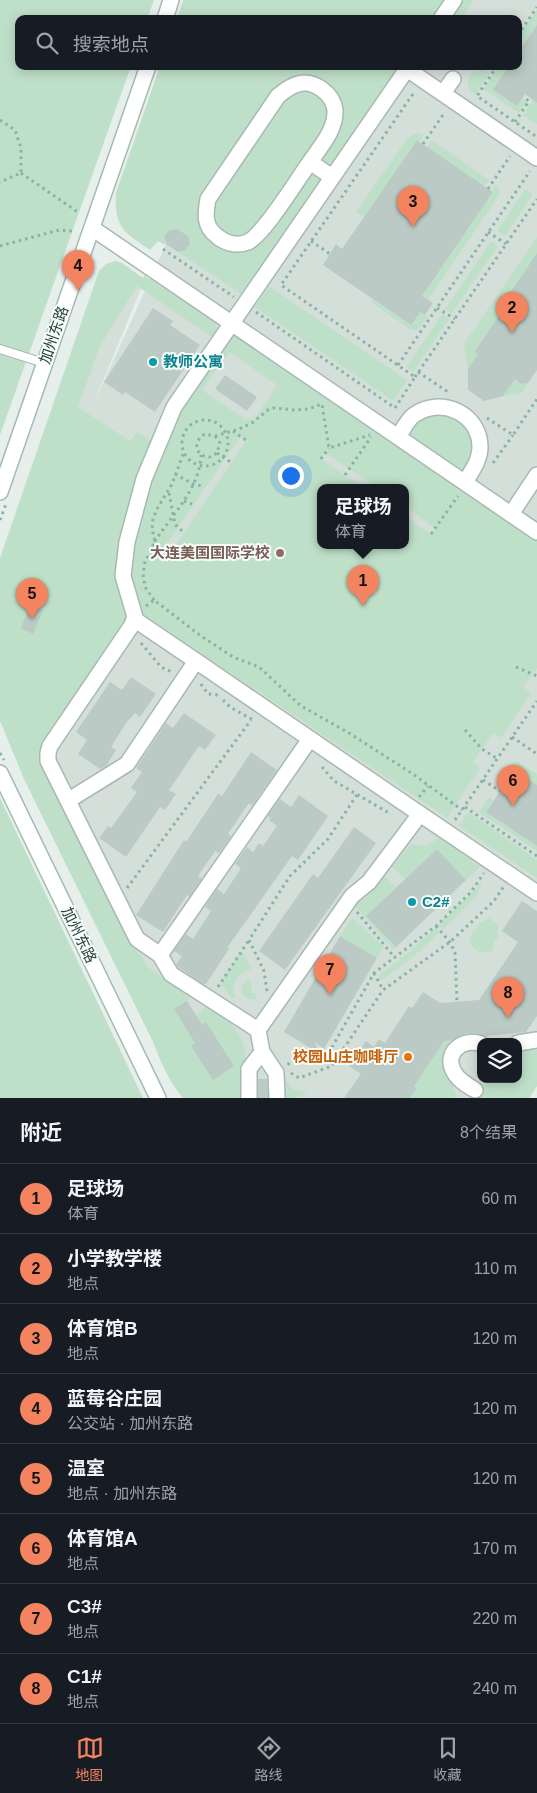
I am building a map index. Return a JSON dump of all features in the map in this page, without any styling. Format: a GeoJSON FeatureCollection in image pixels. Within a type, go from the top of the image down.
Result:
{"type":"FeatureCollection","features":[{"type":"Feature","properties":{"kind":"street"},"geometry":{"type":"LineString","coordinates":[[166,15],[171,0]]}},
{"type":"Feature","properties":{"kind":"street"},"geometry":{"type":"LineString","coordinates":[[444,15],[454,0]]}},
{"type":"Feature","properties":{"kind":"street","name":"加州东路"},"geometry":{"type":"LineString","coordinates":[[0,492],[147,70]]}},
{"type":"Feature","properties":{"kind":"street"},"geometry":{"type":"LineString","coordinates":[[407,70],[174,407],[144,479],[127,542],[123,576],[134,618],[537,893]]}},
{"type":"Feature","properties":{"kind":"street"},"geometry":{"type":"LineString","coordinates":[[410,70],[445,101],[535,162]]}},
{"type":"Feature","properties":{"kind":"street"},"geometry":{"type":"LineString","coordinates":[[445,101],[453,79]]}},
{"type":"Feature","properties":{"kind":"street"},"geometry":{"type":"LineString","coordinates":[[299,83],[315,86],[326,92],[335,110],[330,133],[310,162],[262,230],[249,241],[235,244],[227,242],[214,234],[207,225],[208,199],[278,96],[284,90],[299,83]]}},
{"type":"Feature","properties":{"kind":"street"},"geometry":{"type":"LineString","coordinates":[[310,162],[332,177]]}},
{"type":"Feature","properties":{"kind":"street"},"geometry":{"type":"LineString","coordinates":[[92,228],[398,437],[463,486],[511,514],[537,532]]}},
{"type":"Feature","properties":{"kind":"street"},"geometry":{"type":"LineString","coordinates":[[398,437],[412,416],[423,409],[436,406],[449,407],[461,413],[471,422],[478,434],[480,446],[478,459],[463,486]]}},
{"type":"Feature","properties":{"kind":"street"},"geometry":{"type":"LineString","coordinates":[[511,514],[537,474]]}},
{"type":"Feature","properties":{"kind":"street"},"geometry":{"type":"LineString","coordinates":[[134,618],[126,633],[50,746],[48,761],[137,939],[160,955],[172,974],[258,1030],[262,1052],[276,1073],[277,1098]]}},
{"type":"Feature","properties":{"kind":"street"},"geometry":{"type":"LineString","coordinates":[[69,800],[126,764],[196,661]]}},
{"type":"Feature","properties":{"kind":"street"},"geometry":{"type":"LineString","coordinates":[[160,955],[310,739]]}},
{"type":"Feature","properties":{"kind":"street","name":"加州东路"},"geometry":{"type":"LineString","coordinates":[[0,773],[158,1098]]}},
{"type":"Feature","properties":{"kind":"street"},"geometry":{"type":"LineString","coordinates":[[258,1030],[352,896],[369,882],[420,814]]}},
{"type":"Feature","properties":{"kind":"street"},"geometry":{"type":"LineString","coordinates":[[522,1042],[537,1040]]}},
{"type":"Feature","properties":{"kind":"street"},"geometry":{"type":"LineString","coordinates":[[475,1089],[454,1073],[452,1056],[454,1050],[459,1046],[477,1044]]}},
{"type":"Feature","properties":{"kind":"street"},"geometry":{"type":"LineString","coordinates":[[248,1098],[249,1069],[262,1052]]}},
{"type":"Feature","properties":{"kind":"lane"},"geometry":{"type":"LineString","coordinates":[[0,349],[44,363]]}},
{"type":"Feature","properties":{"kind":"path"},"geometry":{"type":"LineString","coordinates":[[522,29],[537,7]]}},
{"type":"Feature","properties":{"kind":"path"},"geometry":{"type":"LineString","coordinates":[[494,70],[477,96],[537,137]]}},
{"type":"Feature","properties":{"kind":"path"},"geometry":{"type":"LineString","coordinates":[[416,377],[281,285],[418,88]]}},
{"type":"Feature","properties":{"kind":"path"},"geometry":{"type":"LineString","coordinates":[[515,122],[530,101],[523,97]]}},
{"type":"Feature","properties":{"kind":"path"},"geometry":{"type":"LineString","coordinates":[[423,144],[445,101]]}},
{"type":"Feature","properties":{"kind":"path"},"geometry":{"type":"LineString","coordinates":[[0,120],[15,130],[21,148],[22,173]]}},
{"type":"Feature","properties":{"kind":"path"},"geometry":{"type":"LineString","coordinates":[[488,189],[514,152]]}},
{"type":"Feature","properties":{"kind":"path"},"geometry":{"type":"LineString","coordinates":[[398,365],[535,162]]}},
{"type":"Feature","properties":{"kind":"path"},"geometry":{"type":"LineString","coordinates":[[0,182],[22,173]]}},
{"type":"Feature","properties":{"kind":"path"},"geometry":{"type":"LineString","coordinates":[[22,173],[79,213]]}},
{"type":"Feature","properties":{"kind":"path"},"geometry":{"type":"LineString","coordinates":[[163,249],[395,408],[537,198]]}},
{"type":"Feature","properties":{"kind":"path"},"geometry":{"type":"LineString","coordinates":[[0,246],[59,230],[73,230]]}},
{"type":"Feature","properties":{"kind":"path"},"geometry":{"type":"LineString","coordinates":[[488,232],[506,244]]}},
{"type":"Feature","properties":{"kind":"path"},"geometry":{"type":"LineString","coordinates":[[311,241],[330,254]]}},
{"type":"Feature","properties":{"kind":"path"},"geometry":{"type":"LineString","coordinates":[[437,308],[455,319]]}},
{"type":"Feature","properties":{"kind":"path"},"geometry":{"type":"LineString","coordinates":[[418,372],[450,393]]}},
{"type":"Feature","properties":{"kind":"path"},"geometry":{"type":"LineString","coordinates":[[481,414],[512,435],[537,399]]}},
{"type":"Feature","properties":{"kind":"path"},"geometry":{"type":"LineString","coordinates":[[329,448],[322,404],[301,410],[268,410],[252,423],[233,431],[215,436],[206,434],[200,438],[196,446],[201,455],[201,466],[184,501],[154,542],[145,562],[143,574],[145,587],[154,600],[201,636],[233,656],[259,666],[301,706],[349,733],[537,856]]}},
{"type":"Feature","properties":{"kind":"path"},"geometry":{"type":"LineString","coordinates":[[198,421],[213,421],[220,425],[227,433],[228,445],[223,458],[216,464],[201,466],[188,458],[184,452],[182,444],[186,430],[198,421]]}},
{"type":"Feature","properties":{"kind":"path"},"geometry":{"type":"LineString","coordinates":[[233,431],[246,441]]}},
{"type":"Feature","properties":{"kind":"path"},"geometry":{"type":"LineString","coordinates":[[321,459],[329,448],[373,434],[345,475]]}},
{"type":"Feature","properties":{"kind":"path"},"geometry":{"type":"LineString","coordinates":[[201,455],[210,457],[217,453],[220,443],[215,436]]}},
{"type":"Feature","properties":{"kind":"path"},"geometry":{"type":"LineString","coordinates":[[168,556],[154,542],[153,519],[156,509],[168,492],[184,452]]}},
{"type":"Feature","properties":{"kind":"path"},"geometry":{"type":"LineString","coordinates":[[217,453],[232,463]]}},
{"type":"Feature","properties":{"kind":"path"},"geometry":{"type":"LineString","coordinates":[[175,474],[193,484],[204,486]]}},
{"type":"Feature","properties":{"kind":"path"},"geometry":{"type":"LineString","coordinates":[[431,534],[463,486]]}},
{"type":"Feature","properties":{"kind":"path"},"geometry":{"type":"LineString","coordinates":[[168,492],[176,526],[184,532]]}},
{"type":"Feature","properties":{"kind":"path"},"geometry":{"type":"LineString","coordinates":[[184,501],[192,504]]}},
{"type":"Feature","properties":{"kind":"path"},"geometry":{"type":"LineString","coordinates":[[134,618],[154,600]]}},
{"type":"Feature","properties":{"kind":"path"},"geometry":{"type":"LineString","coordinates":[[126,633],[139,642],[161,667],[185,677]]}},
{"type":"Feature","properties":{"kind":"path"},"geometry":{"type":"LineString","coordinates":[[516,667],[537,676]]}},
{"type":"Feature","properties":{"kind":"path"},"geometry":{"type":"LineString","coordinates":[[447,832],[537,701]]}},
{"type":"Feature","properties":{"kind":"path"},"geometry":{"type":"LineString","coordinates":[[118,901],[262,706]]}},
{"type":"Feature","properties":{"kind":"path"},"geometry":{"type":"LineString","coordinates":[[466,730],[482,749],[498,759]]}},
{"type":"Feature","properties":{"kind":"path"},"geometry":{"type":"LineString","coordinates":[[512,737],[537,754]]}},
{"type":"Feature","properties":{"kind":"path"},"geometry":{"type":"LineString","coordinates":[[215,991],[290,876],[328,839],[367,777]]}},
{"type":"Feature","properties":{"kind":"path"},"geometry":{"type":"LineString","coordinates":[[483,780],[500,791]]}},
{"type":"Feature","properties":{"kind":"path"},"geometry":{"type":"LineString","coordinates":[[287,1066],[292,1060],[327,1056],[374,973],[436,926],[471,892],[492,862]]}},
{"type":"Feature","properties":{"kind":"path"},"geometry":{"type":"LineString","coordinates":[[283,1072],[290,1073],[299,1078],[332,1066],[383,990],[450,942],[494,901],[511,876]]}},
{"type":"Feature","properties":{"kind":"path"},"geometry":{"type":"LineString","coordinates":[[348,902],[395,958]]}},
{"type":"Feature","properties":{"kind":"path"},"geometry":{"type":"LineString","coordinates":[[436,926],[450,942],[455,953],[457,1002]]}},
{"type":"Feature","properties":{"kind":"path"},"geometry":{"type":"LineString","coordinates":[[249,940],[264,971],[268,997],[274,1009]]}},
{"type":"Feature","properties":{"kind":"path"},"geometry":{"type":"LineString","coordinates":[[374,973],[383,990]]}},
{"type":"Feature","properties":{"kind":"shaded area","name":"大连美国国际学校"},"geometry":{"type":"Polygon","coordinates":[[[447,0],[537,0],[537,1086],[529,1098],[208,1098],[37,773],[5,623],[117,286],[137,286],[150,267],[91,410],[166,244],[164,236],[169,230],[396,70],[522,70],[522,15],[438,15],[447,0]]]}},
{"type":"Feature","properties":{"kind":"green space"},"geometry":{"type":"Polygon","coordinates":[[[0,0],[154,0],[148,15],[15,15],[15,70],[130,70],[0,435],[0,0]]]}},
{"type":"Feature","properties":{"kind":"green space"},"geometry":{"type":"Polygon","coordinates":[[[183,0],[447,0],[438,15],[178,15],[183,0]]]}},
{"type":"Feature","properties":{"kind":"green space"},"geometry":{"type":"Polygon","coordinates":[[[463,0],[474,0],[464,15],[454,15],[463,0]]]}},
{"type":"Feature","properties":{"kind":"green space"},"geometry":{"type":"Polygon","coordinates":[[[537,10],[537,25],[522,46],[522,31],[537,10]]]}},
{"type":"Feature","properties":{"kind":"green space"},"geometry":{"type":"Polygon","coordinates":[[[159,70],[399,70],[245,297],[178,252],[186,250],[190,244],[188,236],[177,229],[169,230],[165,236],[165,245],[158,241],[150,250],[133,238],[122,228],[119,221],[116,193],[159,70]]]}},
{"type":"Feature","properties":{"kind":"green space"},"geometry":{"type":"Polygon","coordinates":[[[482,70],[490,73],[475,95],[469,90],[468,79],[475,72],[482,70]]]}},
{"type":"Feature","properties":{"kind":"green space"},"geometry":{"type":"Polygon","coordinates":[[[496,70],[506,70],[493,90],[517,106],[523,98],[528,101],[519,113],[483,89],[496,70]]]}},
{"type":"Feature","properties":{"kind":"green space"},"geometry":{"type":"Polygon","coordinates":[[[533,100],[537,103],[537,124],[523,115],[533,100]]]}},
{"type":"Feature","properties":{"kind":"green space"},"geometry":{"type":"Polygon","coordinates":[[[418,133],[424,135],[420,141],[417,140],[364,217],[356,212],[408,137],[418,133]]]}},
{"type":"Feature","properties":{"kind":"green space"},"geometry":{"type":"Polygon","coordinates":[[[432,140],[489,180],[485,186],[427,147],[432,140]]]}},
{"type":"Feature","properties":{"kind":"green space"},"geometry":{"type":"Polygon","coordinates":[[[496,185],[500,194],[428,300],[422,295],[496,185]]]}},
{"type":"Feature","properties":{"kind":"green space"},"geometry":{"type":"Polygon","coordinates":[[[525,189],[533,194],[505,236],[497,231],[525,189]]]}},
{"type":"Feature","properties":{"kind":"green space"},"geometry":{"type":"Polygon","coordinates":[[[537,237],[537,253],[497,312],[500,314],[474,351],[478,354],[468,369],[464,344],[537,237]]]}},
{"type":"Feature","properties":{"kind":"green space"},"geometry":{"type":"Polygon","coordinates":[[[491,241],[498,246],[452,313],[445,309],[491,241]]]}},
{"type":"Feature","properties":{"kind":"green space"},"geometry":{"type":"Polygon","coordinates":[[[116,261],[122,263],[143,278],[145,276],[216,324],[218,330],[215,339],[137,286],[100,346],[78,407],[130,441],[137,432],[152,441],[140,470],[129,509],[130,615],[45,761],[125,935],[150,969],[191,996],[187,1001],[196,1015],[205,1007],[231,1024],[239,1035],[243,1043],[246,1061],[246,1098],[183,1098],[174,1085],[24,779],[0,721],[0,558],[99,271],[106,264],[116,261]]]}},
{"type":"Feature","properties":{"kind":"green space"},"geometry":{"type":"Polygon","coordinates":[[[269,286],[407,380],[393,401],[255,307],[269,286]]]}},
{"type":"Feature","properties":{"kind":"green space"},"geometry":{"type":"Polygon","coordinates":[[[372,299],[410,325],[420,312],[428,317],[418,330],[411,330],[371,302],[372,299]]]}},
{"type":"Feature","properties":{"kind":"green space"},"geometry":{"type":"Polygon","coordinates":[[[442,314],[449,319],[413,372],[406,367],[442,314]]]}},
{"type":"Feature","properties":{"kind":"green space"},"geometry":{"type":"Polygon","coordinates":[[[232,334],[537,541],[537,668],[523,687],[531,693],[501,738],[493,733],[473,762],[480,768],[447,818],[137,610],[127,574],[146,494],[180,410],[232,334]],[[229,352],[202,390],[246,420],[255,418],[277,385],[229,352]],[[240,437],[162,551],[168,556],[246,441],[240,437]]]}},
{"type":"Feature","properties":{"kind":"green space"},"geometry":{"type":"Polygon","coordinates":[[[515,379],[521,384],[528,383],[522,393],[503,396],[515,379]]]}},
{"type":"Feature","properties":{"kind":"green space"},"geometry":{"type":"Polygon","coordinates":[[[449,407],[478,434],[465,482],[398,437],[412,416],[449,407]]]}},
{"type":"Feature","properties":{"kind":"green space"},"geometry":{"type":"Polygon","coordinates":[[[516,761],[537,774],[537,785],[514,770],[506,782],[502,779],[512,763],[516,761]]]}},
{"type":"Feature","properties":{"kind":"green space"},"geometry":{"type":"Polygon","coordinates":[[[489,797],[493,800],[486,812],[537,846],[537,851],[479,812],[489,797]]]}},
{"type":"Feature","properties":{"kind":"green space"},"geometry":{"type":"Polygon","coordinates":[[[0,798],[143,1098],[0,1098],[0,798]]]}},
{"type":"Feature","properties":{"kind":"green space"},"geometry":{"type":"Polygon","coordinates":[[[468,812],[537,860],[537,878],[459,826],[468,812]]]}},
{"type":"Feature","properties":{"kind":"green space"},"geometry":{"type":"Polygon","coordinates":[[[440,837],[480,867],[466,880],[437,849],[405,879],[392,867],[411,844],[426,846],[440,837]]]}},
{"type":"Feature","properties":{"kind":"green space"},"geometry":{"type":"Polygon","coordinates":[[[384,876],[396,887],[366,916],[396,947],[393,950],[354,905],[366,898],[384,876]]]}},
{"type":"Feature","properties":{"kind":"green space"},"geometry":{"type":"Polygon","coordinates":[[[481,884],[478,895],[443,930],[438,925],[481,884]]]}},
{"type":"Feature","properties":{"kind":"green space"},"geometry":{"type":"Polygon","coordinates":[[[352,918],[384,947],[377,958],[340,936],[352,918]]]}},
{"type":"Feature","properties":{"kind":"green space"},"geometry":{"type":"Polygon","coordinates":[[[489,918],[498,924],[498,938],[494,941],[493,951],[479,952],[471,946],[469,939],[478,924],[489,918]]]}},
{"type":"Feature","properties":{"kind":"green space"},"geometry":{"type":"Polygon","coordinates":[[[435,928],[440,932],[413,957],[382,980],[379,979],[379,975],[408,953],[435,928]]]}},
{"type":"Feature","properties":{"kind":"green space"},"geometry":{"type":"Polygon","coordinates":[[[242,950],[251,969],[237,977],[233,990],[236,997],[232,999],[220,983],[242,950]]]}},
{"type":"Feature","properties":{"kind":"green space"},"geometry":{"type":"Polygon","coordinates":[[[248,979],[251,982],[252,992],[257,995],[256,999],[248,999],[242,994],[242,986],[248,979]]]}},
{"type":"Feature","properties":{"kind":"green space"},"geometry":{"type":"Polygon","coordinates":[[[453,1040],[454,1045],[446,1066],[456,1095],[454,1098],[410,1098],[417,1088],[414,1086],[444,1041],[453,1040]]]}},
{"type":"Feature","properties":{"kind":"green space"},"geometry":{"type":"Polygon","coordinates":[[[522,1049],[537,1050],[537,1086],[529,1098],[476,1098],[486,1083],[522,1083],[522,1049]]]}},
{"type":"Feature","properties":{"kind":"green space"},"geometry":{"type":"Polygon","coordinates":[[[280,1082],[287,1082],[293,1089],[308,1094],[294,1098],[283,1098],[280,1082]]]}},
{"type":"Feature","properties":{"kind":"building"},"geometry":{"type":"Polygon","coordinates":[[[537,25],[537,103],[525,94],[517,106],[493,90],[506,70],[522,70],[522,46],[537,25]]]}},
{"type":"Feature","properties":{"kind":"building"},"geometry":{"type":"Polygon","coordinates":[[[417,140],[493,192],[422,296],[433,303],[425,315],[420,312],[411,325],[323,265],[336,244],[342,249],[417,140]]]}},
{"type":"Feature","properties":{"kind":"building"},"geometry":{"type":"Polygon","coordinates":[[[177,229],[188,236],[190,244],[186,250],[178,252],[166,244],[164,236],[169,230],[177,229]]]}},
{"type":"Feature","properties":{"kind":"building"},"geometry":{"type":"Polygon","coordinates":[[[537,253],[537,370],[528,383],[521,384],[515,379],[503,396],[484,401],[468,390],[468,369],[478,354],[474,352],[500,314],[497,312],[537,253]]]}},
{"type":"Feature","properties":{"kind":"building","name":"教师公寓"},"geometry":{"type":"Polygon","coordinates":[[[153,308],[173,321],[170,325],[200,345],[155,412],[125,392],[123,395],[104,382],[153,308]]]}},
{"type":"Feature","properties":{"kind":"building"},"geometry":{"type":"Polygon","coordinates":[[[225,375],[257,397],[247,411],[215,389],[225,375]]]}},
{"type":"Feature","properties":{"kind":"building"},"geometry":{"type":"Polygon","coordinates":[[[30,605],[43,610],[33,634],[21,628],[30,605]]]}},
{"type":"Feature","properties":{"kind":"building"},"geometry":{"type":"Polygon","coordinates":[[[131,677],[156,694],[140,717],[135,713],[126,723],[111,747],[116,750],[106,766],[100,769],[78,754],[87,740],[76,732],[110,682],[122,690],[131,677]]]}},
{"type":"Feature","properties":{"kind":"building"},"geometry":{"type":"Polygon","coordinates":[[[184,713],[216,735],[205,750],[199,746],[169,790],[176,794],[165,810],[160,807],[126,857],[99,838],[108,826],[111,828],[137,792],[131,788],[142,772],[136,768],[166,723],[173,728],[184,713]]]}},
{"type":"Feature","properties":{"kind":"building"},"geometry":{"type":"Polygon","coordinates":[[[251,752],[277,770],[252,806],[249,803],[228,834],[231,836],[219,853],[215,851],[198,876],[202,879],[189,897],[187,895],[163,932],[136,915],[184,840],[186,842],[218,794],[222,796],[251,752]]]}},
{"type":"Feature","properties":{"kind":"building"},"geometry":{"type":"Polygon","coordinates":[[[514,770],[537,785],[537,846],[486,812],[514,770]]]}},
{"type":"Feature","properties":{"kind":"building"},"geometry":{"type":"Polygon","coordinates":[[[299,795],[328,816],[298,860],[292,856],[227,948],[229,949],[206,984],[203,984],[178,967],[176,964],[182,956],[174,951],[186,934],[193,939],[211,911],[205,907],[217,889],[224,894],[241,868],[235,864],[247,847],[253,852],[259,843],[263,846],[277,826],[269,820],[271,818],[268,816],[280,799],[291,807],[299,795]]]}},
{"type":"Feature","properties":{"kind":"building"},"geometry":{"type":"Polygon","coordinates":[[[354,827],[376,843],[285,970],[259,951],[313,874],[318,878],[354,827]]]}},
{"type":"Feature","properties":{"kind":"building","name":"C2#"},"geometry":{"type":"Polygon","coordinates":[[[437,849],[466,880],[396,947],[366,916],[437,849]]]}},
{"type":"Feature","properties":{"kind":"building"},"geometry":{"type":"Polygon","coordinates":[[[522,901],[537,911],[537,1016],[526,1032],[486,1036],[467,1033],[452,1040],[444,1041],[414,1086],[417,1088],[410,1098],[344,1098],[361,1074],[349,1066],[366,1041],[374,1047],[379,1039],[385,1043],[409,1006],[412,1008],[423,992],[440,1003],[479,1000],[518,942],[502,931],[522,901]]]}},
{"type":"Feature","properties":{"kind":"building"},"geometry":{"type":"Polygon","coordinates":[[[340,936],[377,958],[324,1049],[315,1042],[319,1053],[284,1032],[340,936]]]}},
{"type":"Feature","properties":{"kind":"building"},"geometry":{"type":"Polygon","coordinates":[[[187,1001],[202,1025],[206,1022],[234,1066],[213,1080],[191,1046],[195,1043],[174,1009],[187,1001]]]}},
{"type":"Feature","properties":{"kind":"building"},"geometry":{"type":"Polygon","coordinates":[[[258,1079],[267,1079],[268,1098],[258,1098],[258,1079]]]}},
{"type":"Feature","properties":{"kind":"place","name":"体育馆B"},"geometry":{"type":"Point","coordinates":[413,227]}},
{"type":"Feature","properties":{"kind":"place","name":"蓝莓谷庄园"},"geometry":{"type":"Point","coordinates":[78,291]}},
{"type":"Feature","properties":{"kind":"place","name":"小学教学楼"},"geometry":{"type":"Point","coordinates":[512,333]}},
{"type":"Feature","properties":{"kind":"place","name":"教师公寓"},"geometry":{"type":"Point","coordinates":[153,362]}},
{"type":"Feature","properties":{"kind":"place","name":"大连美国国际学校"},"geometry":{"type":"Point","coordinates":[280,553]}},
{"type":"Feature","properties":{"kind":"place","name":"足球场"},"geometry":{"type":"Point","coordinates":[363,606]}},
{"type":"Feature","properties":{"kind":"place","name":"温室"},"geometry":{"type":"Point","coordinates":[32,619]}},
{"type":"Feature","properties":{"kind":"place","name":"体育馆A"},"geometry":{"type":"Point","coordinates":[513,806]}},
{"type":"Feature","properties":{"kind":"place","name":"C2#"},"geometry":{"type":"Point","coordinates":[412,902]}},
{"type":"Feature","properties":{"kind":"place","name":"C3#"},"geometry":{"type":"Point","coordinates":[330,995]}},
{"type":"Feature","properties":{"kind":"place","name":"C1#"},"geometry":{"type":"Point","coordinates":[508,1018]}},
{"type":"Feature","properties":{"kind":"place","name":"校园山庄咖啡厅"},"geometry":{"type":"Point","coordinates":[408,1057]}}]}
